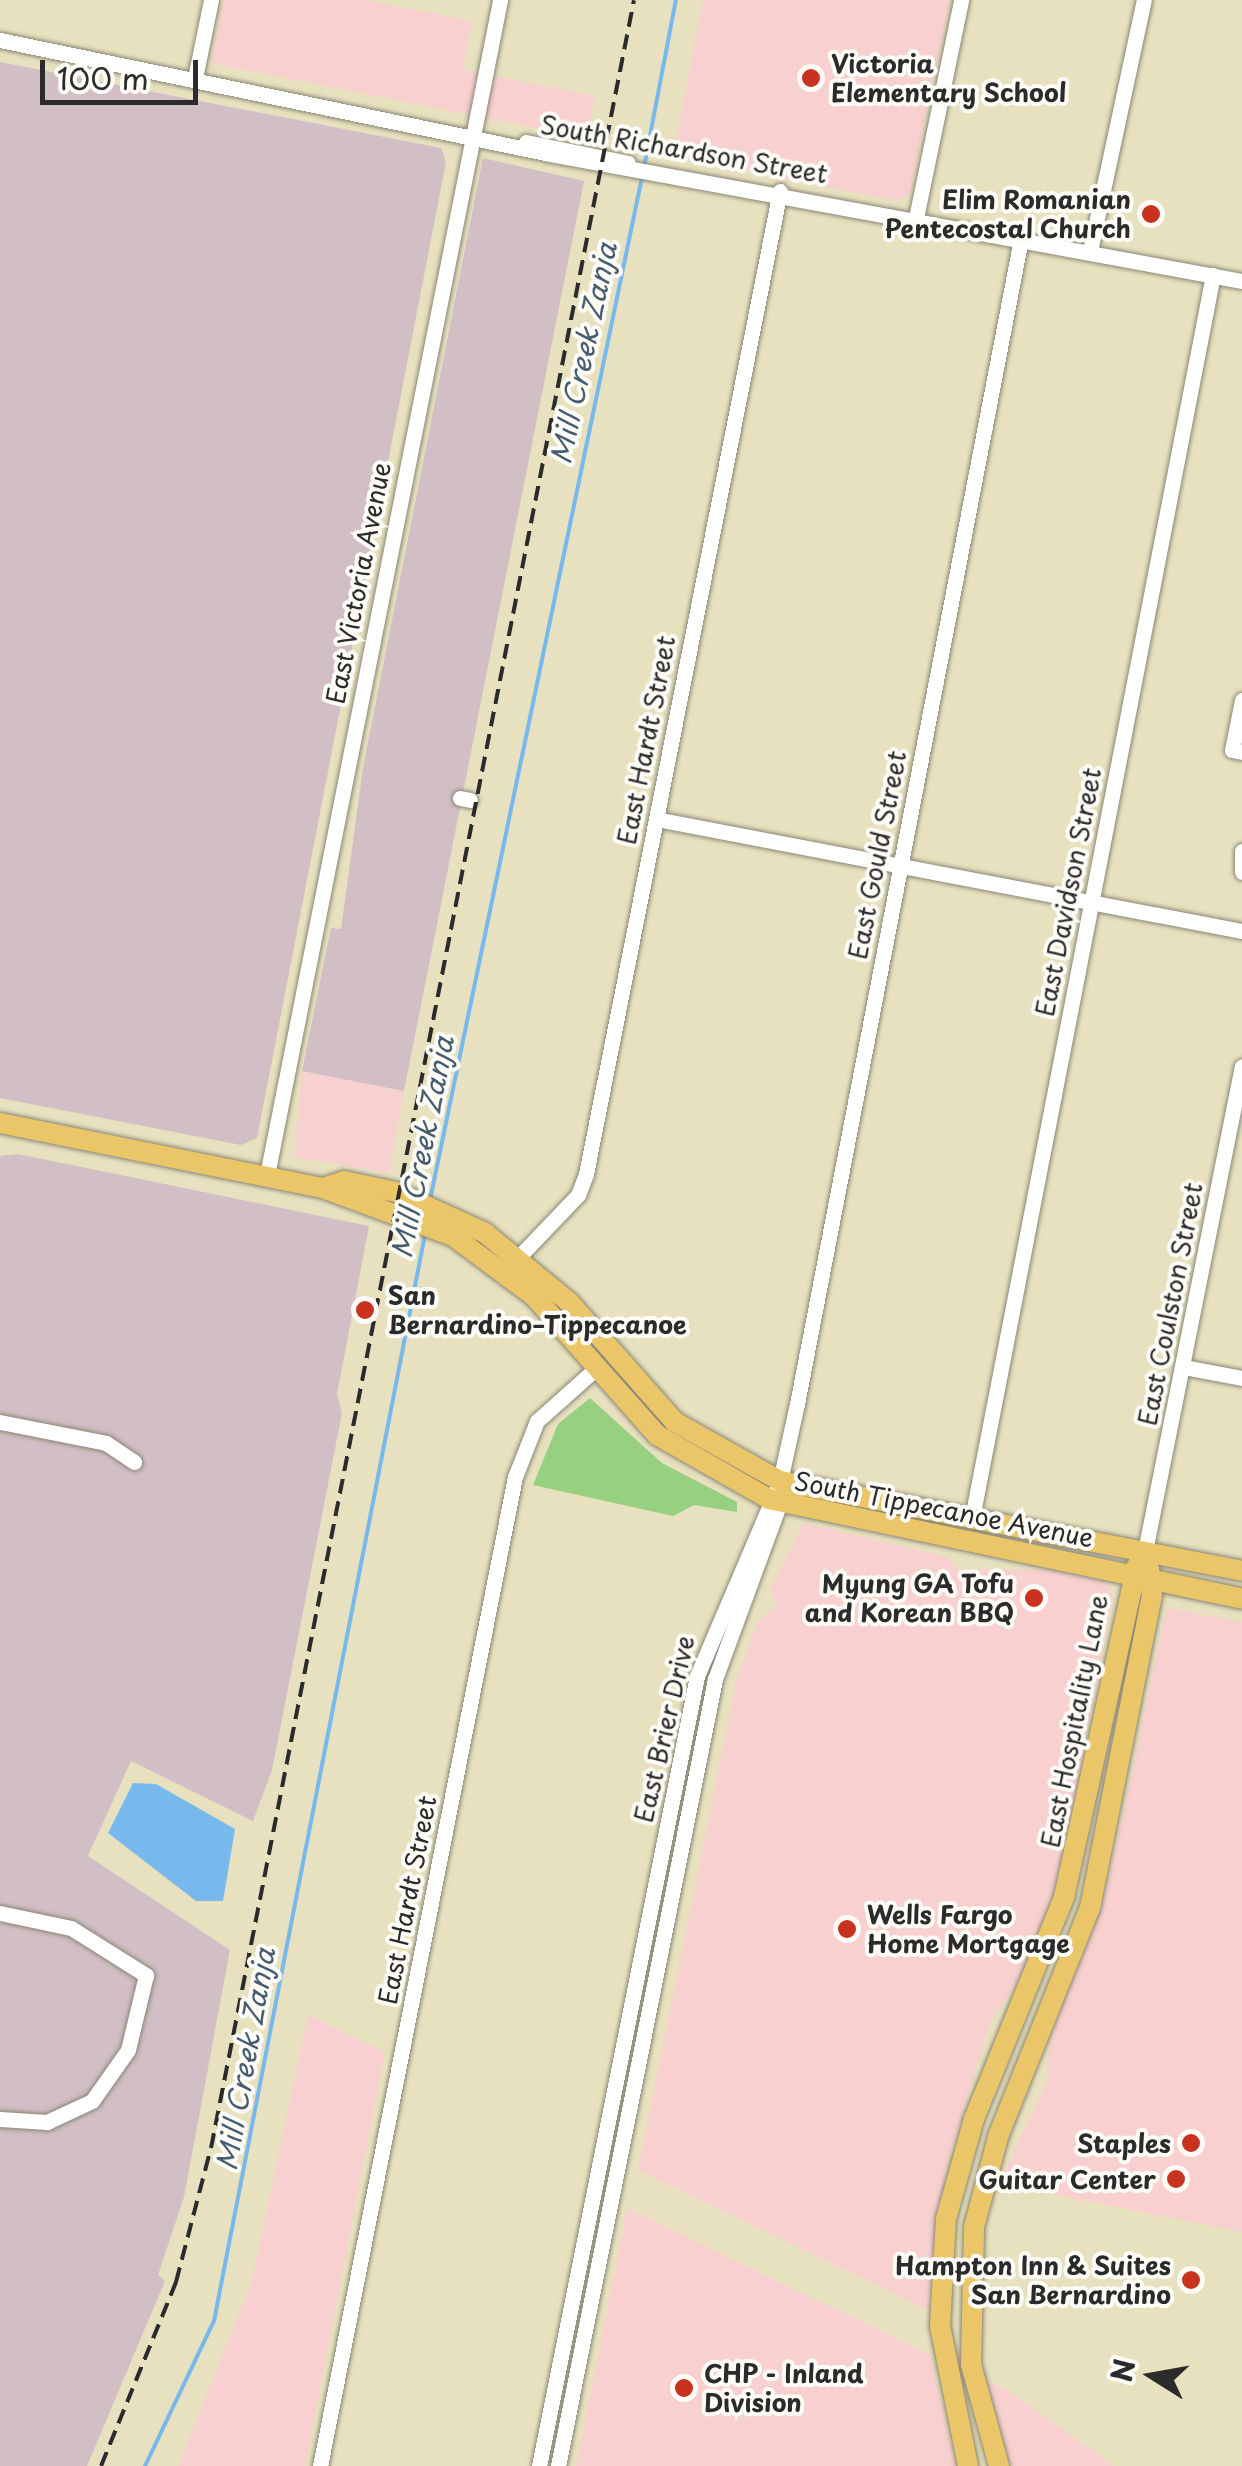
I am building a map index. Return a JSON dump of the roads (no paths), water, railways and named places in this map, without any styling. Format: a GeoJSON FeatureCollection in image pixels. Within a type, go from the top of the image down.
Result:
{"type":"FeatureCollection","features":[{"type":"Feature","properties":{"kind":"main road","name":"South Tippecanoe Avenue"},"geometry":{"type":"LineString","coordinates":[[0,1124],[268,1175],[413,1209],[446,1211],[512,1263],[678,1450],[778,1494],[1242,1599]]}},
{"type":"Feature","properties":{"kind":"main road","name":"South Tippecanoe Avenue"},"geometry":{"type":"LineString","coordinates":[[413,1209],[448,1234],[512,1263]]}},
{"type":"Feature","properties":{"kind":"main road","name":"South Tippecanoe Avenue"},"geometry":{"type":"LineString","coordinates":[[778,1494],[972,1518],[1242,1571]]}},
{"type":"Feature","properties":{"kind":"main road","name":"East Hospitality Lane"},"geometry":{"type":"LineString","coordinates":[[1000,2466],[971,2364],[974,2226],[999,2134],[1090,1908],[1146,1551]]}},
{"type":"Feature","properties":{"kind":"main road","name":"East Hospitality Lane"},"geometry":{"type":"LineString","coordinates":[[968,2466],[940,2326],[946,2219],[963,2149],[1064,1897],[1142,1577]]}},
{"type":"Feature","properties":{"kind":"street"},"geometry":{"type":"LineString","coordinates":[[195,78],[211,0]]}},
{"type":"Feature","properties":{"kind":"street","name":"East Victoria Avenue"},"geometry":{"type":"LineString","coordinates":[[268,1175],[500,0]]}},
{"type":"Feature","properties":{"kind":"street"},"geometry":{"type":"LineString","coordinates":[[916,218],[961,0]]}},
{"type":"Feature","properties":{"kind":"street"},"geometry":{"type":"LineString","coordinates":[[1090,251],[1144,0]]}},
{"type":"Feature","properties":{"kind":"street","name":"South Richardson Street"},"geometry":{"type":"LineString","coordinates":[[0,40],[1242,281]]}},
{"type":"Feature","properties":{"kind":"street","name":"East Hardt Street"},"geometry":{"type":"LineString","coordinates":[[512,1263],[583,1184],[780,192]]}},
{"type":"Feature","properties":{"kind":"street","name":"East Gould Street"},"geometry":{"type":"LineString","coordinates":[[778,1494],[1021,239]]}},
{"type":"Feature","properties":{"kind":"street","name":"East Davidson Street"},"geometry":{"type":"LineString","coordinates":[[972,1518],[1213,275]]}},
{"type":"Feature","properties":{"kind":"street"},"geometry":{"type":"LineString","coordinates":[[1237,751],[1242,700]]}},
{"type":"Feature","properties":{"kind":"street"},"geometry":{"type":"LineString","coordinates":[[656,819],[1090,906],[1242,931]]}},
{"type":"Feature","properties":{"kind":"street"},"geometry":{"type":"LineString","coordinates":[[1242,850],[1242,872]]}},
{"type":"Feature","properties":{"kind":"street","name":"East Coulston Street"},"geometry":{"type":"LineString","coordinates":[[1146,1551],[1242,1067]]}},
{"type":"Feature","properties":{"kind":"street","name":"East Hardt Street"},"geometry":{"type":"LineString","coordinates":[[320,2466],[515,1477],[538,1421],[602,1363]]}},
{"type":"Feature","properties":{"kind":"street"},"geometry":{"type":"LineString","coordinates":[[1184,1367],[1242,1378]]}},
{"type":"Feature","properties":{"kind":"street"},"geometry":{"type":"LineString","coordinates":[[0,1422],[106,1444],[134,1462]]}},
{"type":"Feature","properties":{"kind":"street","name":"East Brier Drive"},"geometry":{"type":"LineString","coordinates":[[540,2466],[697,1676],[778,1494]]}},
{"type":"Feature","properties":{"kind":"street","name":"East Brier Drive"},"geometry":{"type":"LineString","coordinates":[[558,2466],[715,1679],[778,1494]]}},
{"type":"Feature","properties":{"kind":"street"},"geometry":{"type":"LineString","coordinates":[[0,2119],[47,2122],[82,2108],[112,2078],[146,1974],[71,1928],[2,1913]]}},
{"type":"Feature","properties":{"kind":"water"},"geometry":{"type":"Polygon","coordinates":[[[133,1783],[156,1784],[235,1829],[223,1901],[196,1901],[108,1833],[133,1783]]]}},
{"type":"Feature","properties":{"kind":"waterway","name":"Mill Creek Zanja"},"geometry":{"type":"LineString","coordinates":[[644,167],[676,0]]}},
{"type":"Feature","properties":{"kind":"waterway","name":"Mill Creek Zanja"},"geometry":{"type":"LineString","coordinates":[[430,1200],[642,177]]}},
{"type":"Feature","properties":{"kind":"waterway","name":"Mill Creek Zanja"},"geometry":{"type":"LineString","coordinates":[[145,2466],[214,2321],[425,1234]]}},
{"type":"Feature","properties":{"kind":"railway"},"geometry":{"type":"LineString","coordinates":[[101,2466],[176,2282],[211,2148],[634,0]]}},
{"type":"Feature","properties":{"kind":"place","name":"Victoria Elementary School"},"geometry":{"type":"Point","coordinates":[811,78]}},
{"type":"Feature","properties":{"kind":"place","name":"Elim Romanian Pentecostal Church"},"geometry":{"type":"Point","coordinates":[1151,214]}},
{"type":"Feature","properties":{"kind":"place","name":"San Bernardino–Tippecanoe"},"geometry":{"type":"Point","coordinates":[365,1310]}},
{"type":"Feature","properties":{"kind":"place","name":"Myung GA Tofu and Korean BBQ"},"geometry":{"type":"Point","coordinates":[1034,1598]}},
{"type":"Feature","properties":{"kind":"place","name":"Wells Fargo Home Mortgage"},"geometry":{"type":"Point","coordinates":[847,1929]}},
{"type":"Feature","properties":{"kind":"place","name":"Staples"},"geometry":{"type":"Point","coordinates":[1191,2143]}},
{"type":"Feature","properties":{"kind":"place","name":"Guitar Center"},"geometry":{"type":"Point","coordinates":[1176,2179]}},
{"type":"Feature","properties":{"kind":"place","name":"Hampton Inn & Suites San Bernardino"},"geometry":{"type":"Point","coordinates":[1191,2280]}},
{"type":"Feature","properties":{"kind":"place","name":"CHP - Inland Division"},"geometry":{"type":"Point","coordinates":[684,2388]}}]}
